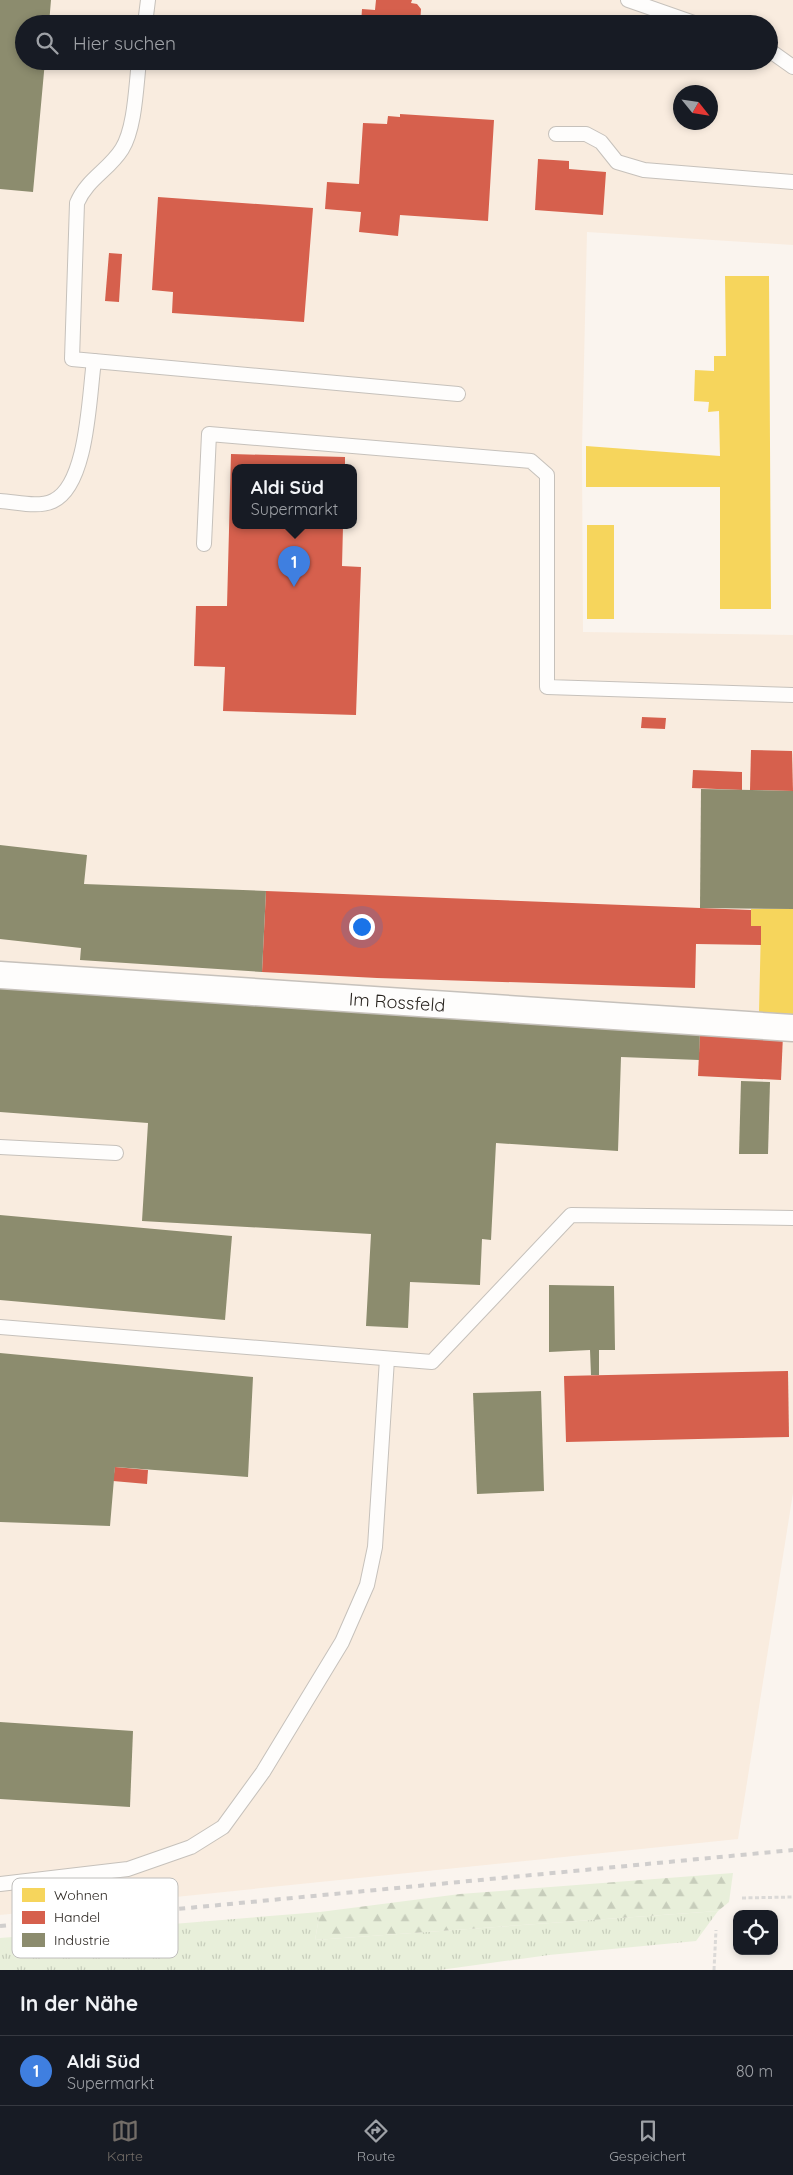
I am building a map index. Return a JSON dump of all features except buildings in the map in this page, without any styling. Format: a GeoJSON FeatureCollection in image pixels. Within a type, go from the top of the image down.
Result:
{"type":"FeatureCollection","features":[{"type":"Feature","properties":{"kind":"street","name":"Im Rossfeld"},"geometry":{"type":"LineString","coordinates":[[0,975],[793,1028]]}},
{"type":"Feature","properties":{"kind":"lane"},"geometry":{"type":"LineString","coordinates":[[146,15],[148,0]]}},
{"type":"Feature","properties":{"kind":"lane"},"geometry":{"type":"LineString","coordinates":[[628,0],[671,15]]}},
{"type":"Feature","properties":{"kind":"lane"},"geometry":{"type":"LineString","coordinates":[[778,56],[793,67]]}},
{"type":"Feature","properties":{"kind":"lane"},"geometry":{"type":"LineString","coordinates":[[138,70],[129,135],[121,150],[83,189],[77,203],[72,359],[458,394]]}},
{"type":"Feature","properties":{"kind":"lane"},"geometry":{"type":"LineString","coordinates":[[556,134],[586,134],[601,142],[617,162],[644,170],[793,182]]}},
{"type":"Feature","properties":{"kind":"lane"},"geometry":{"type":"LineString","coordinates":[[0,501],[41,505],[54,501],[66,492],[80,462],[94,361]]}},
{"type":"Feature","properties":{"kind":"lane"},"geometry":{"type":"LineString","coordinates":[[204,544],[209,434],[531,461],[547,475],[547,687],[793,695]]}},
{"type":"Feature","properties":{"kind":"lane"},"geometry":{"type":"LineString","coordinates":[[0,1147],[116,1153]]}},
{"type":"Feature","properties":{"kind":"lane"},"geometry":{"type":"LineString","coordinates":[[0,1328],[432,1362],[571,1215],[793,1218]]}},
{"type":"Feature","properties":{"kind":"lane"},"geometry":{"type":"LineString","coordinates":[[51,1878],[128,1869],[191,1847],[223,1827],[263,1772],[342,1642],[367,1585],[375,1547],[388,1358]]}},
{"type":"Feature","properties":{"kind":"path"},"geometry":{"type":"LineString","coordinates":[[742,1898],[793,1897]]}},
{"type":"Feature","properties":{"kind":"path"},"geometry":{"type":"LineString","coordinates":[[714,1970],[716,1930]]}},
{"type":"Feature","properties":{"kind":"shaded area"},"geometry":{"type":"Polygon","coordinates":[[[0,0],[793,0],[793,245],[587,232],[582,449],[583,632],[793,635],[793,1493],[738,1839],[178,1897],[178,1878],[12,1878],[12,1914],[0,1915],[0,0]]]}},
{"type":"Feature","properties":{"kind":"green space"},"geometry":{"type":"Polygon","coordinates":[[[733,1873],[729,1902],[718,1911],[315,1940],[320,1912],[460,1894],[733,1873]]]}},
{"type":"Feature","properties":{"kind":"green space"},"geometry":{"type":"Polygon","coordinates":[[[718,1911],[696,1941],[549,1955],[440,1970],[0,1970],[0,1938],[12,1937],[12,1958],[178,1958],[178,1924],[320,1912],[315,1940],[718,1911]]]}},
{"type":"Feature","properties":{"kind":"railway"},"geometry":{"type":"LineString","coordinates":[[178,1909],[793,1850]]}},
{"type":"Feature","properties":{"kind":"railway"},"geometry":{"type":"LineString","coordinates":[[0,1926],[12,1925]]}},
{"type":"Feature","properties":{"kind":"place","name":"Aldi Süd"},"geometry":{"type":"Point","coordinates":[294,587]}}]}
